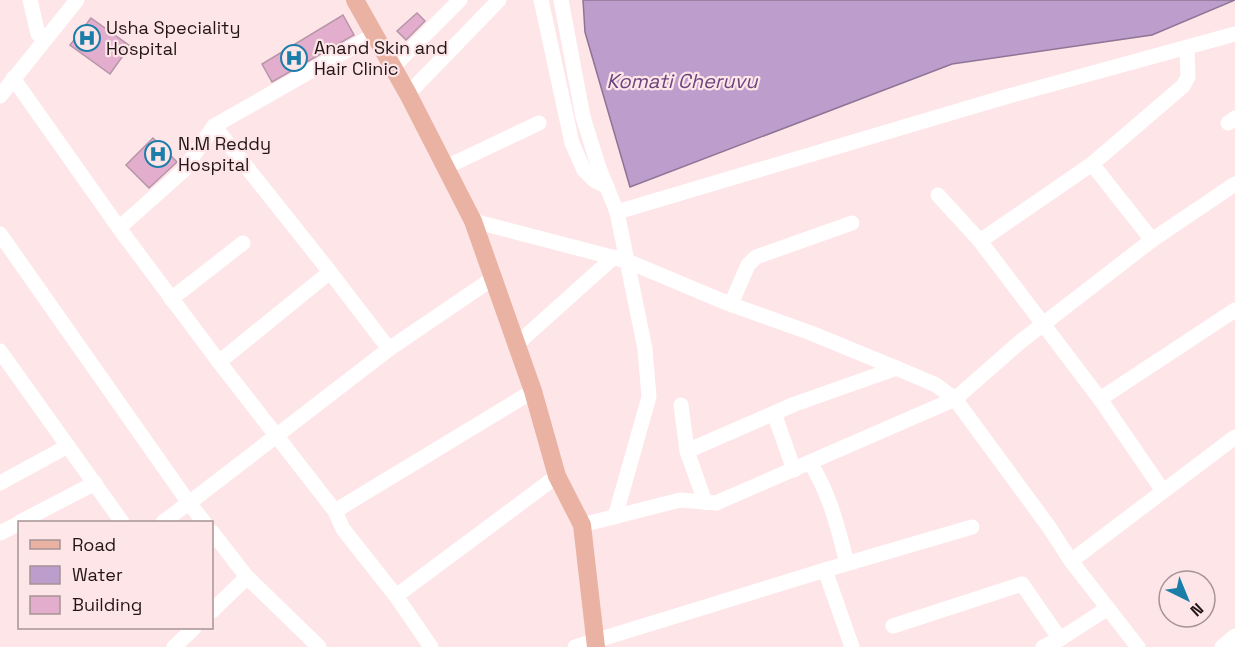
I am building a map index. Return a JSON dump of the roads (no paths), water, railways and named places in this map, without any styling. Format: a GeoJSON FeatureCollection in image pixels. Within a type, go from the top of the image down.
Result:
{"type":"FeatureCollection","features":[{"type":"Feature","properties":{"kind":"main road"},"geometry":{"type":"LineString","coordinates":[[355,0],[408,94],[472,221],[533,391],[556,476],[582,525],[595,645]]}},
{"type":"Feature","properties":{"kind":"street"},"geometry":{"type":"LineString","coordinates":[[30,0],[38,34],[44,40]]}},
{"type":"Feature","properties":{"kind":"street"},"geometry":{"type":"LineString","coordinates":[[0,96],[77,0]]}},
{"type":"Feature","properties":{"kind":"street"},"geometry":{"type":"LineString","coordinates":[[393,67],[460,0]]}},
{"type":"Feature","properties":{"kind":"street"},"geometry":{"type":"LineString","coordinates":[[408,94],[498,0]]}},
{"type":"Feature","properties":{"kind":"street"},"geometry":{"type":"LineString","coordinates":[[540,0],[572,143],[584,170],[594,180],[607,187]]}},
{"type":"Feature","properties":{"kind":"street"},"geometry":{"type":"LineString","coordinates":[[561,0],[583,117],[617,212],[621,259],[645,348],[649,397],[615,517]]}},
{"type":"Feature","properties":{"kind":"street"},"geometry":{"type":"LineString","coordinates":[[617,212],[993,100],[1235,34]]}},
{"type":"Feature","properties":{"kind":"street"},"geometry":{"type":"LineString","coordinates":[[119,228],[183,171],[214,126],[374,35]]}},
{"type":"Feature","properties":{"kind":"street"},"geometry":{"type":"LineString","coordinates":[[980,242],[1092,164],[1183,86],[1188,77],[1187,47]]}},
{"type":"Feature","properties":{"kind":"street"},"geometry":{"type":"LineString","coordinates":[[13,78],[171,299],[335,511],[343,529],[396,596],[430,647]]}},
{"type":"Feature","properties":{"kind":"street"},"geometry":{"type":"LineString","coordinates":[[446,167],[539,123]]}},
{"type":"Feature","properties":{"kind":"street"},"geometry":{"type":"LineString","coordinates":[[214,126],[389,349]]}},
{"type":"Feature","properties":{"kind":"street"},"geometry":{"type":"LineString","coordinates":[[1092,164],[1152,240]]}},
{"type":"Feature","properties":{"kind":"street"},"geometry":{"type":"LineString","coordinates":[[582,525],[680,500],[716,502],[954,399],[1020,342],[1152,240],[1235,184]]}},
{"type":"Feature","properties":{"kind":"street"},"geometry":{"type":"LineString","coordinates":[[938,195],[980,242],[1044,323],[1163,491]]}},
{"type":"Feature","properties":{"kind":"street"},"geometry":{"type":"LineString","coordinates":[[472,221],[621,259],[731,304],[811,333],[936,385],[954,399],[1049,527],[1071,561],[1138,647]]}},
{"type":"Feature","properties":{"kind":"street"},"geometry":{"type":"LineString","coordinates":[[731,304],[748,265],[756,257],[852,223]]}},
{"type":"Feature","properties":{"kind":"street"},"geometry":{"type":"LineString","coordinates":[[0,234],[203,521]]}},
{"type":"Feature","properties":{"kind":"street"},"geometry":{"type":"LineString","coordinates":[[171,299],[243,243]]}},
{"type":"Feature","properties":{"kind":"street"},"geometry":{"type":"LineString","coordinates":[[517,344],[621,259]]}},
{"type":"Feature","properties":{"kind":"street"},"geometry":{"type":"LineString","coordinates":[[219,362],[330,272]]}},
{"type":"Feature","properties":{"kind":"street"},"geometry":{"type":"LineString","coordinates":[[164,521],[389,349],[492,279]]}},
{"type":"Feature","properties":{"kind":"street"},"geometry":{"type":"LineString","coordinates":[[1100,399],[1235,310]]}},
{"type":"Feature","properties":{"kind":"street"},"geometry":{"type":"LineString","coordinates":[[1,352],[121,521]]}},
{"type":"Feature","properties":{"kind":"street"},"geometry":{"type":"LineString","coordinates":[[687,451],[774,413],[897,368]]}},
{"type":"Feature","properties":{"kind":"street"},"geometry":{"type":"LineString","coordinates":[[335,511],[533,391]]}},
{"type":"Feature","properties":{"kind":"street"},"geometry":{"type":"LineString","coordinates":[[681,405],[687,451],[705,502]]}},
{"type":"Feature","properties":{"kind":"street"},"geometry":{"type":"LineString","coordinates":[[774,413],[794,470]]}},
{"type":"Feature","properties":{"kind":"street"},"geometry":{"type":"LineString","coordinates":[[1071,561],[1235,437]]}},
{"type":"Feature","properties":{"kind":"street"},"geometry":{"type":"LineString","coordinates":[[0,483],[68,446]]}},
{"type":"Feature","properties":{"kind":"street"},"geometry":{"type":"LineString","coordinates":[[810,462],[833,506],[847,563]]}},
{"type":"Feature","properties":{"kind":"street"},"geometry":{"type":"LineString","coordinates":[[396,596],[556,476]]}},
{"type":"Feature","properties":{"kind":"street"},"geometry":{"type":"LineString","coordinates":[[24,521],[95,483]]}},
{"type":"Feature","properties":{"kind":"street"},"geometry":{"type":"LineString","coordinates":[[0,533],[18,524]]}},
{"type":"Feature","properties":{"kind":"street"},"geometry":{"type":"LineString","coordinates":[[575,647],[595,645],[847,563],[972,527]]}},
{"type":"Feature","properties":{"kind":"street"},"geometry":{"type":"LineString","coordinates":[[213,533],[248,577],[319,647]]}},
{"type":"Feature","properties":{"kind":"street"},"geometry":{"type":"LineString","coordinates":[[825,570],[852,647]]}},
{"type":"Feature","properties":{"kind":"street"},"geometry":{"type":"LineString","coordinates":[[213,610],[248,577]]}},
{"type":"Feature","properties":{"kind":"street"},"geometry":{"type":"LineString","coordinates":[[893,626],[1023,584],[1060,639]]}},
{"type":"Feature","properties":{"kind":"street"},"geometry":{"type":"LineString","coordinates":[[1043,647],[1060,639],[1108,608]]}},
{"type":"Feature","properties":{"kind":"street"},"geometry":{"type":"LineString","coordinates":[[182,644],[193,629]]}},
{"type":"Feature","properties":{"kind":"street"},"geometry":{"type":"LineString","coordinates":[[1222,647],[1235,636]]}},
{"type":"Feature","properties":{"kind":"water","name":"Komati Cheruvu"},"geometry":{"type":"Polygon","coordinates":[[[583,0],[1235,0],[1152,35],[952,64],[630,187],[585,32],[583,0]]]}},
{"type":"Feature","properties":{"kind":"place","name":"Usha Speciality Hospital"},"geometry":{"type":"Point","coordinates":[87,38]}},
{"type":"Feature","properties":{"kind":"place","name":"Anand Skin and Hair Clinic"},"geometry":{"type":"Point","coordinates":[294,58]}},
{"type":"Feature","properties":{"kind":"place","name":"N.M Reddy Hospital"},"geometry":{"type":"Point","coordinates":[158,154]}}]}
